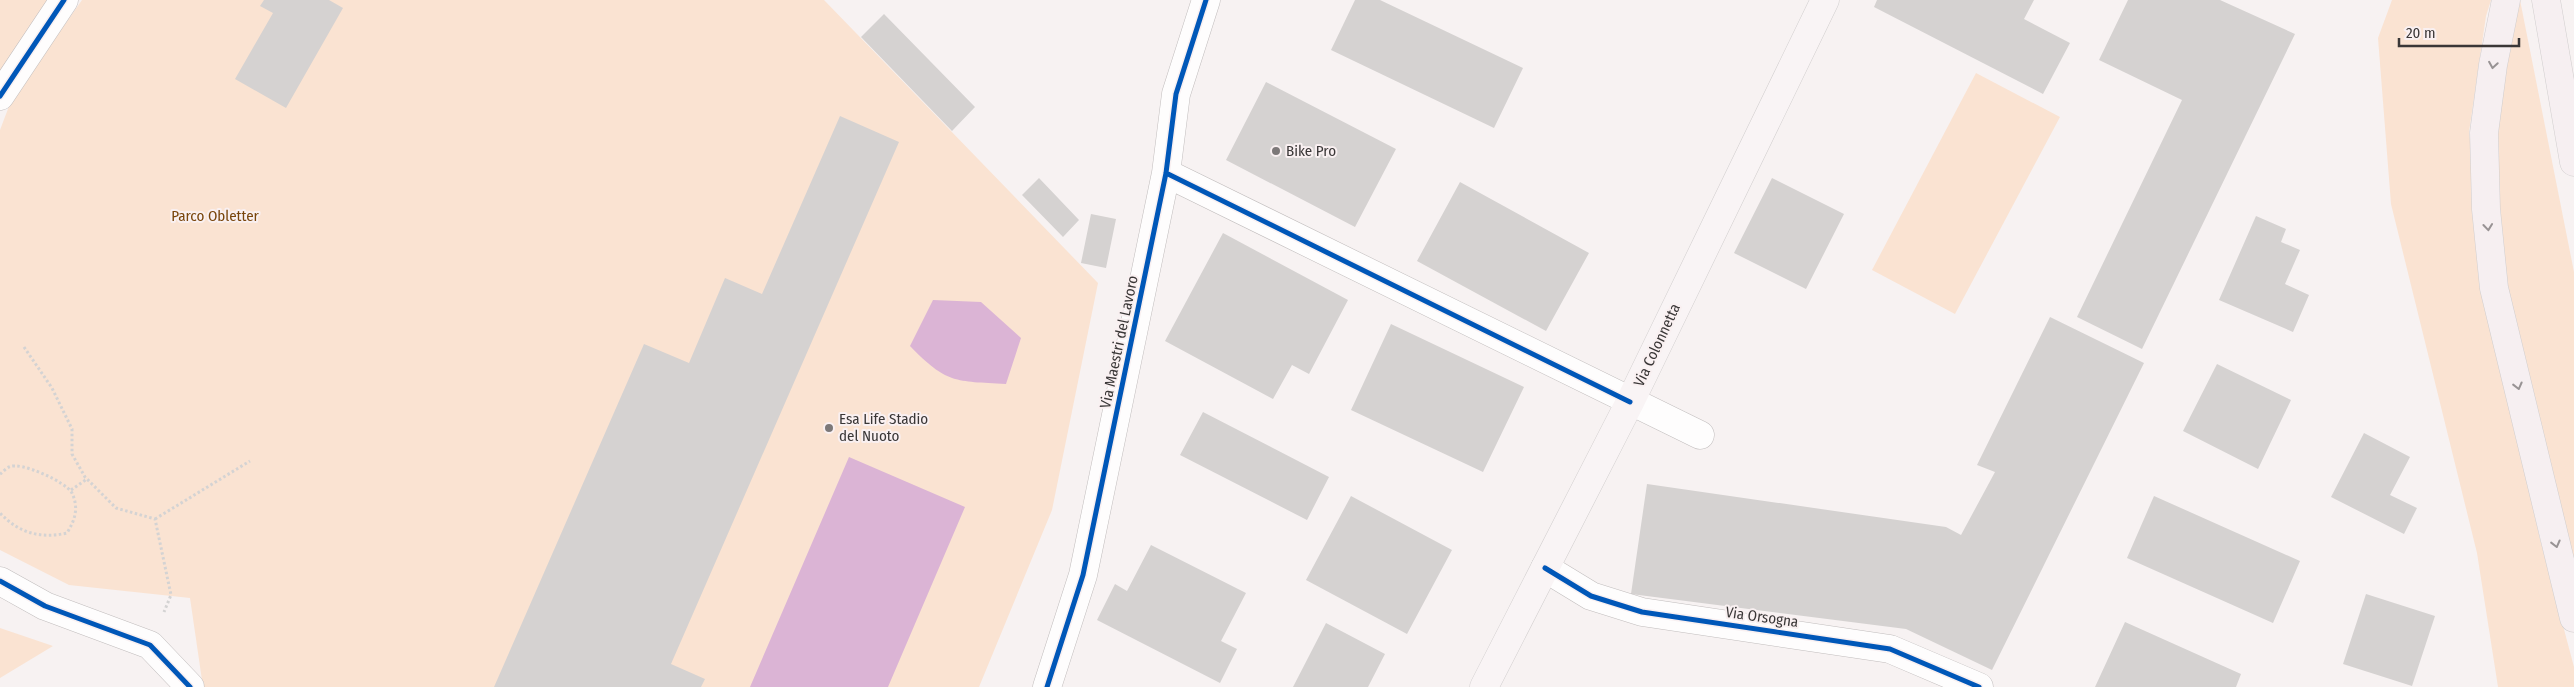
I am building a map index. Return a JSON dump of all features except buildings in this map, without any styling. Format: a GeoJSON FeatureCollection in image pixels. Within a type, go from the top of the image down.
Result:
{"type":"FeatureCollection","features":[{"type":"Feature","properties":{"kind":"highway"},"geometry":{"type":"LineString","coordinates":[[2506,0],[2493,65],[2484,133],[2486,209],[2494,288],[2574,618]]}},
{"type":"Feature","properties":{"kind":"highway"},"geometry":{"type":"LineString","coordinates":[[2546,0],[2574,162]]}},
{"type":"Feature","properties":{"kind":"main road","name":"Via Colonnetta"},"geometry":{"type":"LineString","coordinates":[[1484,687],[1630,402],[1825,0]]}},
{"type":"Feature","properties":{"kind":"street"},"geometry":{"type":"LineString","coordinates":[[0,96],[64,0]]}},
{"type":"Feature","properties":{"kind":"street","name":"Via Maestri del Lavoro"},"geometry":{"type":"LineString","coordinates":[[1047,687],[1083,576],[1166,173],[1176,94],[1206,0]]}},
{"type":"Feature","properties":{"kind":"street"},"geometry":{"type":"LineString","coordinates":[[1166,173],[1700,435]]}},
{"type":"Feature","properties":{"kind":"street","name":"Via Orsogna"},"geometry":{"type":"LineString","coordinates":[[1544,568],[1591,596],[1642,612],[1890,649],[1979,687]]}},
{"type":"Feature","properties":{"kind":"street"},"geometry":{"type":"LineString","coordinates":[[0,581],[45,606],[150,645],[190,687]]}},
{"type":"Feature","properties":{"kind":"path"},"geometry":{"type":"LineString","coordinates":[[24,347],[52,388],[72,428],[72,454],[87,479],[116,508],[156,520],[250,461]]}},
{"type":"Feature","properties":{"kind":"path"},"geometry":{"type":"LineString","coordinates":[[0,474],[10,466],[26,466],[71,490],[76,502],[75,519],[67,533],[49,537],[32,534],[16,528],[0,513]]}},
{"type":"Feature","properties":{"kind":"path"},"geometry":{"type":"LineString","coordinates":[[71,490],[87,479]]}},
{"type":"Feature","properties":{"kind":"path"},"geometry":{"type":"LineString","coordinates":[[150,645],[171,595],[156,520]]}},
{"type":"Feature","properties":{"kind":"green space"},"geometry":{"type":"Polygon","coordinates":[[[0,0],[54,0],[0,78],[0,0]]]}},
{"type":"Feature","properties":{"kind":"green space","name":"Parco Obletter"},"geometry":{"type":"Polygon","coordinates":[[[82,0],[824,0],[1098,283],[1052,510],[979,687],[203,687],[190,598],[69,585],[0,550],[0,130],[11,101],[82,0]]]}},
{"type":"Feature","properties":{"kind":"green space"},"geometry":{"type":"Polygon","coordinates":[[[2392,0],[2491,0],[2486,16],[2469,132],[2488,303],[2540,539],[2574,667],[2574,687],[2498,687],[2477,553],[2391,204],[2378,38],[2392,0]]]}},
{"type":"Feature","properties":{"kind":"green space"},"geometry":{"type":"Polygon","coordinates":[[[2514,0],[2520,0],[2574,272],[2574,560],[2513,319],[2504,264],[2496,155],[2502,42],[2514,0]]]}},
{"type":"Feature","properties":{"kind":"green space"},"geometry":{"type":"Polygon","coordinates":[[[1976,73],[2060,117],[1955,314],[1872,270],[1976,73]]]}},
{"type":"Feature","properties":{"kind":"green space"},"geometry":{"type":"Polygon","coordinates":[[[0,628],[53,646],[0,678],[0,628]]]}},
{"type":"Feature","properties":{"kind":"shaded area"},"geometry":{"type":"Polygon","coordinates":[[[933,300],[981,302],[1021,338],[1006,384],[963,381],[953,378],[933,368],[910,346],[933,300]]]}},
{"type":"Feature","properties":{"kind":"shaded area"},"geometry":{"type":"Polygon","coordinates":[[[849,457],[965,507],[888,687],[750,687],[849,457]]]}},
{"type":"Feature","properties":{"kind":"cycle path"},"geometry":{"type":"LineString","coordinates":[[0,96],[64,0]]}},
{"type":"Feature","properties":{"kind":"cycle path"},"geometry":{"type":"LineString","coordinates":[[1047,687],[1083,575],[1166,173],[1176,94],[1206,0]]}},
{"type":"Feature","properties":{"kind":"cycle path"},"geometry":{"type":"LineString","coordinates":[[1166,173],[1630,402]]}},
{"type":"Feature","properties":{"kind":"cycle path"},"geometry":{"type":"LineString","coordinates":[[1545,568],[1591,596],[1642,612],[1890,649],[1979,687]]}},
{"type":"Feature","properties":{"kind":"cycle path"},"geometry":{"type":"LineString","coordinates":[[0,581],[45,606],[150,645],[190,687]]}},
{"type":"Feature","properties":{"kind":"place","name":"Bike Pro"},"geometry":{"type":"Point","coordinates":[1276,151]}},
{"type":"Feature","properties":{"kind":"place","name":"Esa Life Stadio del Nuoto"},"geometry":{"type":"Point","coordinates":[829,428]}}]}
